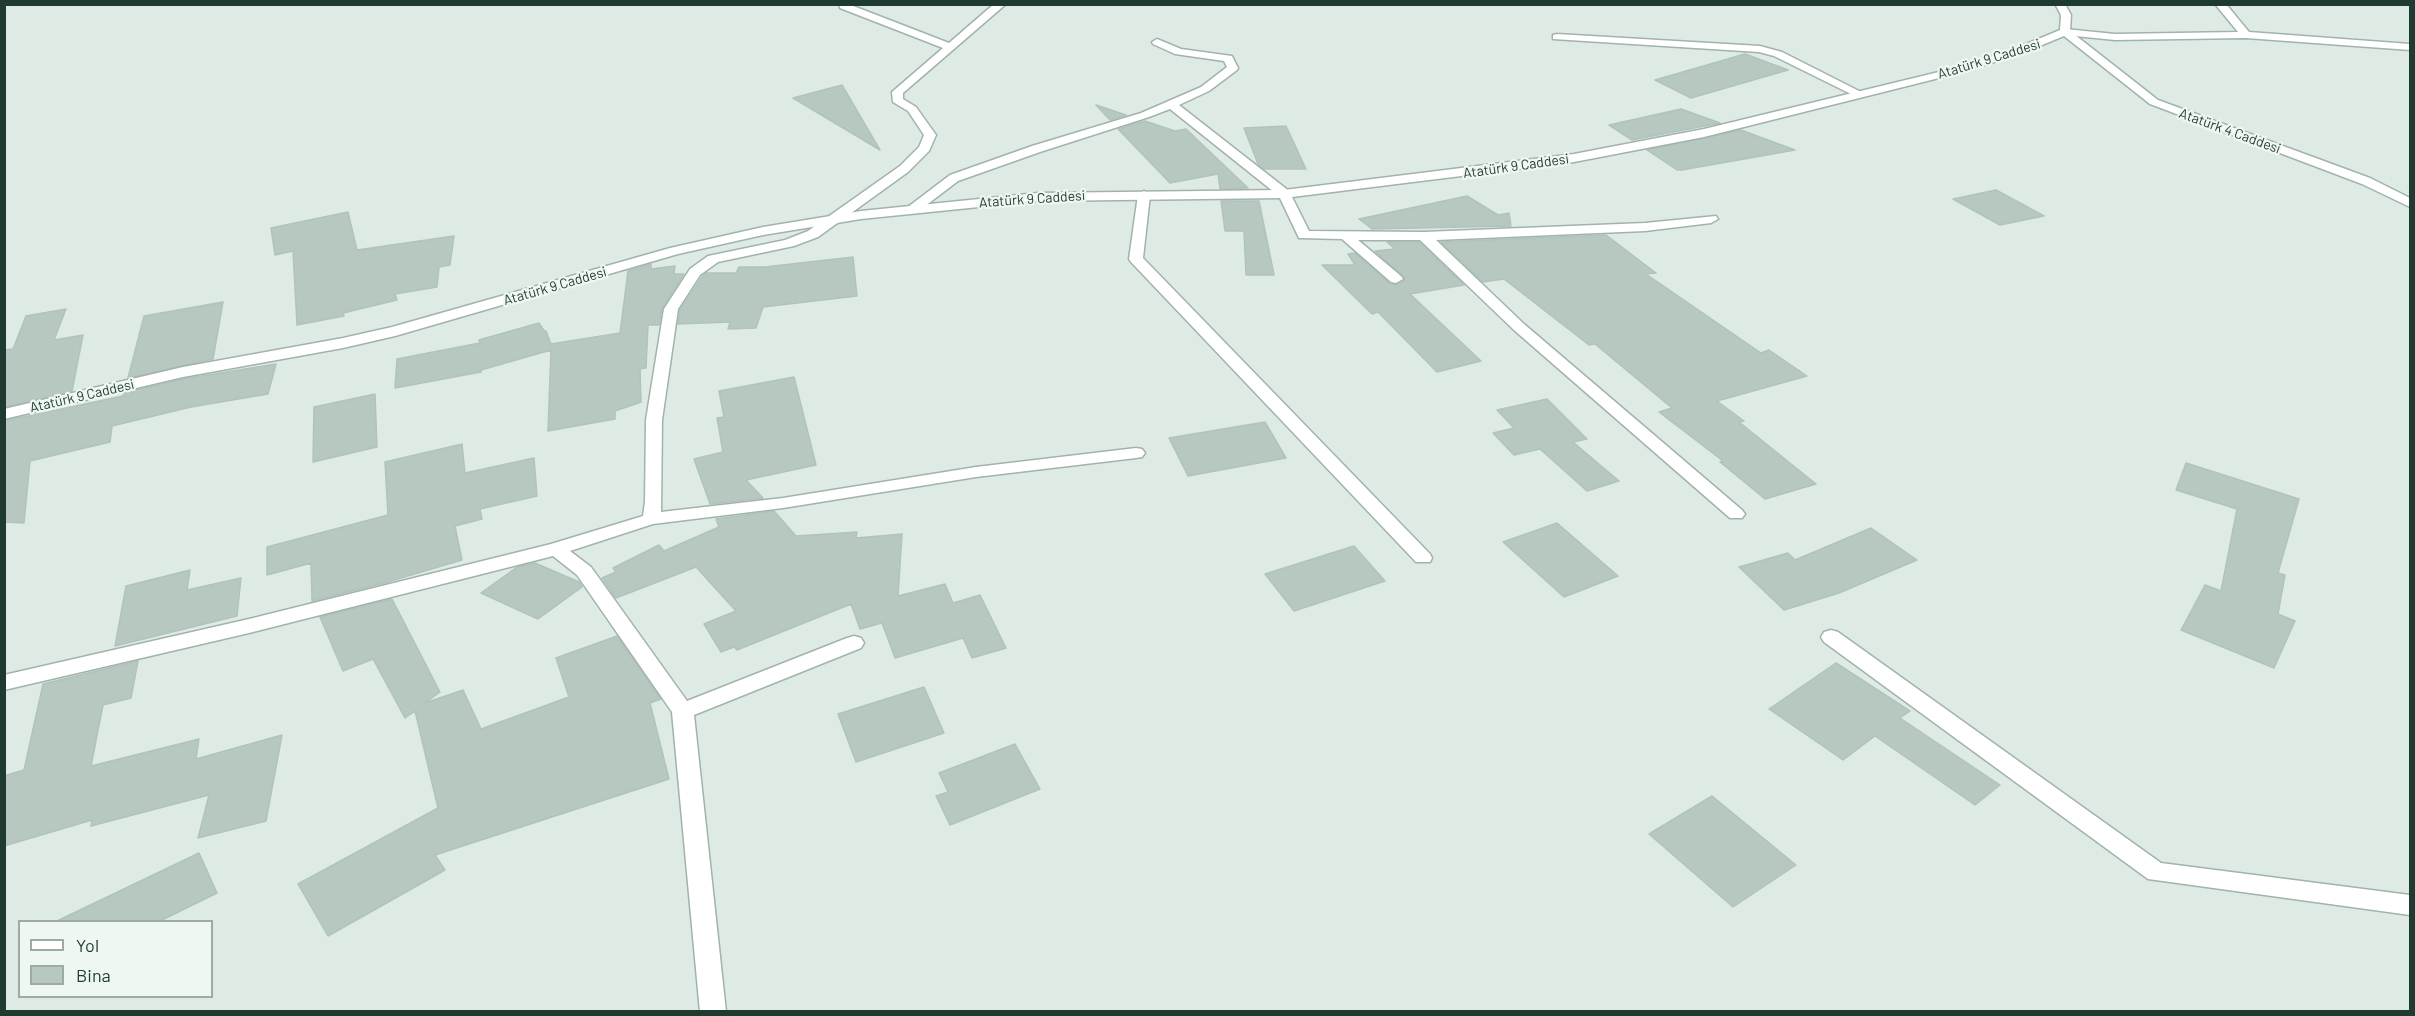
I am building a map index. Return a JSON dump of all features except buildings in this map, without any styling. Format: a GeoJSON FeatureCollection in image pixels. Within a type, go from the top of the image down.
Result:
{"type":"FeatureCollection","features":[{"type":"Feature","properties":{"kind":"street"},"geometry":{"type":"LineString","coordinates":[[651,519],[654,502],[654,420],[671,309],[695,272],[714,259],[789,243],[813,234],[904,169],[925,148],[930,135],[912,109],[897,100],[898,92],[1001,4]]}},
{"type":"Feature","properties":{"kind":"street"},"geometry":{"type":"LineString","coordinates":[[2060,4],[2066,15],[2064,33],[2115,37],[2246,35],[2410,47]]}},
{"type":"Feature","properties":{"kind":"street"},"geometry":{"type":"LineString","coordinates":[[2220,4],[2246,35]]}},
{"type":"Feature","properties":{"kind":"street"},"geometry":{"type":"LineString","coordinates":[[843,6],[950,46]]}},
{"type":"Feature","properties":{"kind":"street","name":"Atatürk 9 Caddesi"},"geometry":{"type":"LineString","coordinates":[[4,414],[173,375],[385,333],[675,251],[763,231],[834,219],[1038,197],[1284,194],[1501,168],[1624,149],[1704,133],[1986,62],[2043,43],[2064,33]]}},
{"type":"Feature","properties":{"kind":"street","name":"Atatürk 4 Caddesi"},"geometry":{"type":"LineString","coordinates":[[2064,33],[2154,102],[2366,181],[2410,203]]}},
{"type":"Feature","properties":{"kind":"street"},"geometry":{"type":"LineString","coordinates":[[1557,37],[1760,49],[1778,54],[1859,94]]}},
{"type":"Feature","properties":{"kind":"street"},"geometry":{"type":"LineString","coordinates":[[911,210],[954,178],[1036,148],[1145,116],[1205,89],[1233,68],[1228,58],[1179,52],[1157,42]]}},
{"type":"Feature","properties":{"kind":"street"},"geometry":{"type":"LineString","coordinates":[[1171,104],[1284,194],[1304,235],[1424,236],[1645,227],[1711,219]]}},
{"type":"Feature","properties":{"kind":"street"},"geometry":{"type":"LineString","coordinates":[[1144,195],[1136,259],[1423,558]]}},
{"type":"Feature","properties":{"kind":"street"},"geometry":{"type":"LineString","coordinates":[[1346,235],[1396,279]]}},
{"type":"Feature","properties":{"kind":"street"},"geometry":{"type":"LineString","coordinates":[[1424,236],[1519,327],[1736,514]]}},
{"type":"Feature","properties":{"kind":"street"},"geometry":{"type":"LineString","coordinates":[[4,683],[556,549],[651,519],[783,503],[976,472],[1136,453]]}},
{"type":"Feature","properties":{"kind":"street"},"geometry":{"type":"LineString","coordinates":[[556,549],[584,571],[643,650],[683,711],[713,1011]]}},
{"type":"Feature","properties":{"kind":"street"},"geometry":{"type":"LineString","coordinates":[[1831,637],[2156,872],[2410,905]]}},
{"type":"Feature","properties":{"kind":"street"},"geometry":{"type":"LineString","coordinates":[[683,711],[854,643]]}}]}
